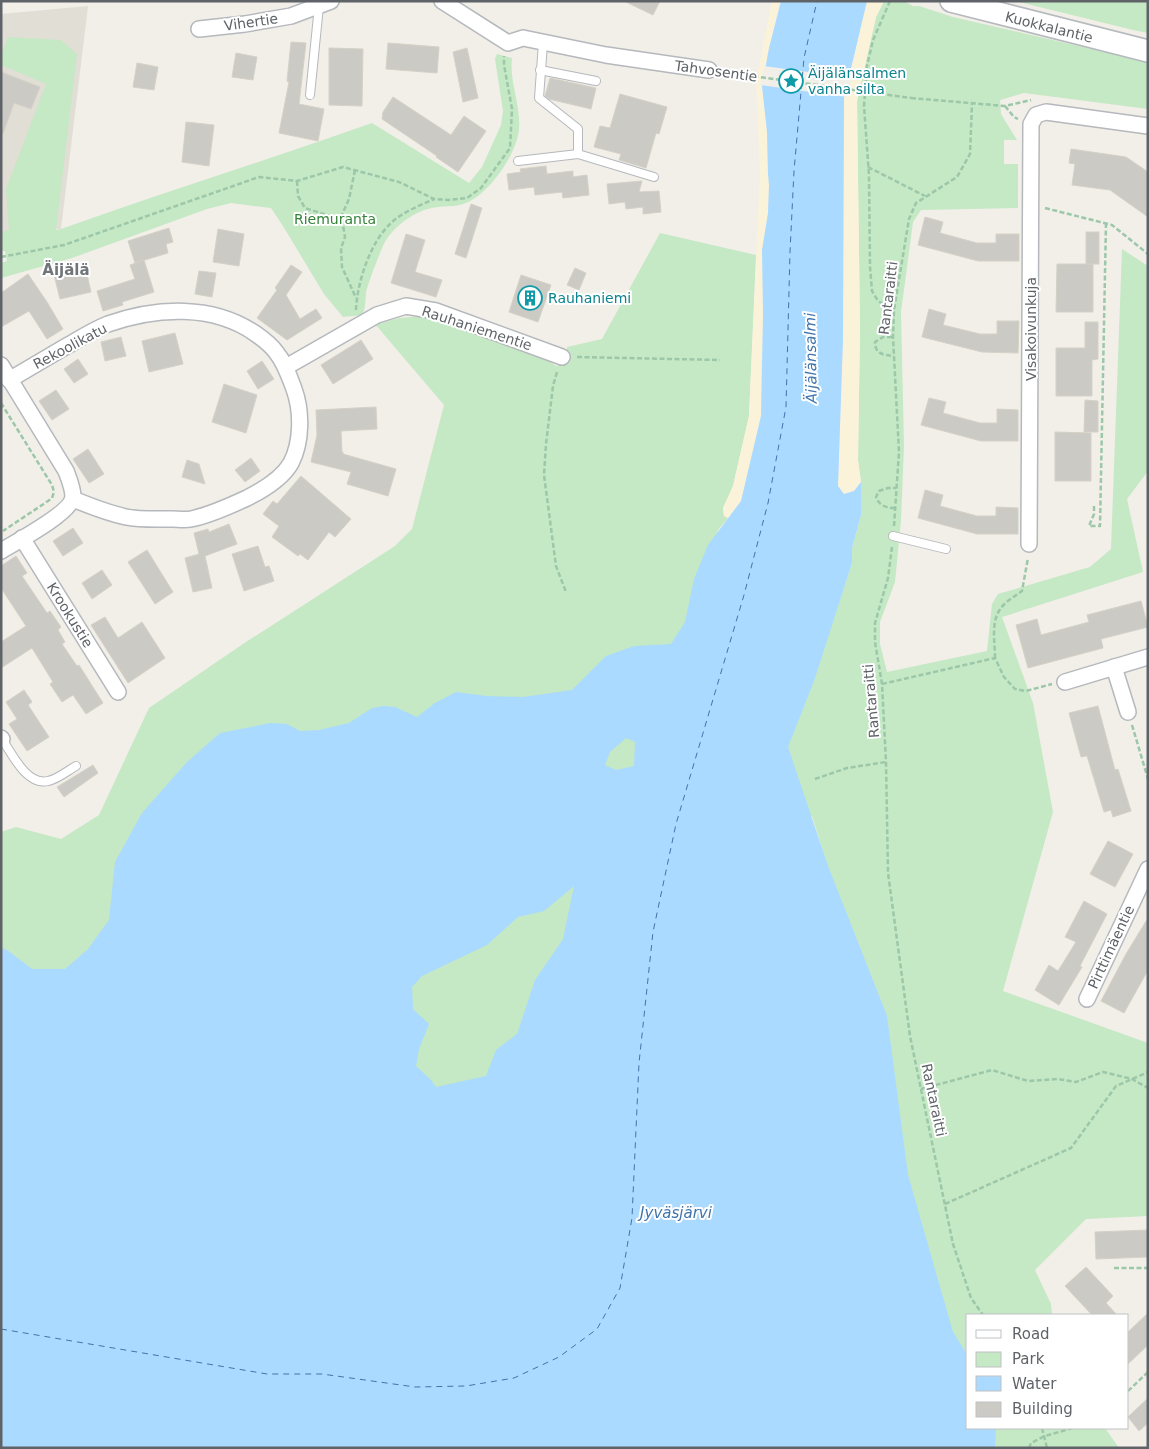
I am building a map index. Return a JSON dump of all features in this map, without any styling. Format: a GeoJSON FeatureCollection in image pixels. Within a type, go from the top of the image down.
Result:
{"type":"FeatureCollection","features":[{"type":"Feature","properties":{"kind":"main road","name":"Kuokkalantie"},"geometry":{"type":"LineString","coordinates":[[950,1],[1148,51]]}},
{"type":"Feature","properties":{"kind":"street"},"geometry":{"type":"LineString","coordinates":[[442,1],[508,43]]}},
{"type":"Feature","properties":{"kind":"street","name":"Vihertie"},"geometry":{"type":"LineString","coordinates":[[199,29],[291,16],[325,4]]}},
{"type":"Feature","properties":{"kind":"street","name":"Tahvosentie"},"geometry":{"type":"LineString","coordinates":[[508,43],[523,38],[606,55],[709,70]]}},
{"type":"Feature","properties":{"kind":"street","name":"Visakoivunkuja"},"geometry":{"type":"LineString","coordinates":[[1029,544],[1031,124],[1036,115],[1046,112],[1148,126]]}},
{"type":"Feature","properties":{"kind":"street","name":"Rauhaniementie"},"geometry":{"type":"LineString","coordinates":[[286,367],[377,315],[406,306],[436,311],[562,357]]}},
{"type":"Feature","properties":{"kind":"street","name":"Rekoolikatu"},"geometry":{"type":"LineString","coordinates":[[10,380],[90,332],[109,324],[157,313],[181,311],[203,312],[225,317],[244,326],[275,350],[286,367],[296,395],[300,417],[298,440],[291,462],[278,479],[254,494],[231,505],[190,519],[127,517],[98,509],[73,499]]}},
{"type":"Feature","properties":{"kind":"street"},"geometry":{"type":"LineString","coordinates":[[1,365],[66,471],[71,484],[73,499],[68,508],[58,516],[1,551]]}},
{"type":"Feature","properties":{"kind":"street","name":"Krookustie"},"geometry":{"type":"LineString","coordinates":[[22,538],[118,692]]}},
{"type":"Feature","properties":{"kind":"street"},"geometry":{"type":"LineString","coordinates":[[1064,682],[1148,657]]}},
{"type":"Feature","properties":{"kind":"street"},"geometry":{"type":"LineString","coordinates":[[1114,667],[1128,712]]}},
{"type":"Feature","properties":{"kind":"street","name":"Pirttimäentie"},"geometry":{"type":"LineString","coordinates":[[1087,999],[1148,869]]}},
{"type":"Feature","properties":{"kind":"lane"},"geometry":{"type":"LineString","coordinates":[[310,95],[325,4]]}},
{"type":"Feature","properties":{"kind":"lane"},"geometry":{"type":"LineString","coordinates":[[543,43],[539,98],[578,129],[578,154]]}},
{"type":"Feature","properties":{"kind":"lane"},"geometry":{"type":"LineString","coordinates":[[540,70],[596,81]]}},
{"type":"Feature","properties":{"kind":"lane"},"geometry":{"type":"LineString","coordinates":[[518,161],[578,154],[654,177]]}},
{"type":"Feature","properties":{"kind":"lane"},"geometry":{"type":"LineString","coordinates":[[893,536],[946,549]]}},
{"type":"Feature","properties":{"kind":"lane"},"geometry":{"type":"LineString","coordinates":[[2,739],[25,773],[37,781],[46,782],[55,779],[76,766]]}},
{"type":"Feature","properties":{"kind":"path"},"geometry":{"type":"LineString","coordinates":[[890,1],[873,40],[867,66],[864,106],[872,291],[878,301],[894,310]]}},
{"type":"Feature","properties":{"kind":"path"},"geometry":{"type":"LineString","coordinates":[[1,257],[64,245],[258,177],[297,181],[343,167],[399,182],[434,199],[467,198],[481,188],[510,148],[512,109],[504,65],[504,52],[508,43]]}},
{"type":"Feature","properties":{"kind":"path","name":"Tahvosentie"},"geometry":{"type":"LineString","coordinates":[[709,70],[911,98],[1005,106]]}},
{"type":"Feature","properties":{"kind":"path","name":"Rantaraitti"},"geometry":{"type":"LineString","coordinates":[[972,104],[970,154],[957,177],[916,203],[909,219],[894,310],[893,337],[899,452],[893,536],[888,578],[875,623],[875,642],[882,684],[886,762],[888,873],[910,1036],[953,1244],[971,1298],[983,1314]]}},
{"type":"Feature","properties":{"kind":"path"},"geometry":{"type":"LineString","coordinates":[[868,167],[926,196]]}},
{"type":"Feature","properties":{"kind":"path"},"geometry":{"type":"LineString","coordinates":[[340,219],[349,199],[355,170]]}},
{"type":"Feature","properties":{"kind":"path"},"geometry":{"type":"LineString","coordinates":[[297,181],[298,196],[305,208],[340,219],[343,225],[345,237],[341,248],[342,267],[356,299]]}},
{"type":"Feature","properties":{"kind":"path"},"geometry":{"type":"LineString","coordinates":[[351,329],[356,315],[356,299],[361,279],[377,240],[390,224],[401,215],[434,199]]}},
{"type":"Feature","properties":{"kind":"path"},"geometry":{"type":"LineString","coordinates":[[1031,206],[1112,225],[1148,254]]}},
{"type":"Feature","properties":{"kind":"path"},"geometry":{"type":"LineString","coordinates":[[1094,506],[1094,514],[1089,526],[1100,526],[1106,223]]}},
{"type":"Feature","properties":{"kind":"path"},"geometry":{"type":"LineString","coordinates":[[893,337],[878,339],[875,342],[875,346],[879,354],[894,356]]}},
{"type":"Feature","properties":{"kind":"path"},"geometry":{"type":"LineString","coordinates":[[566,592],[556,566],[544,476],[553,386],[562,357],[720,360]]}},
{"type":"Feature","properties":{"kind":"path"},"geometry":{"type":"LineString","coordinates":[[1,403],[52,485],[54,492],[52,498],[1,532]]}},
{"type":"Feature","properties":{"kind":"path"},"geometry":{"type":"LineString","coordinates":[[895,508],[886,508],[880,504],[876,497],[879,491],[896,488]]}},
{"type":"Feature","properties":{"kind":"path"},"geometry":{"type":"LineString","coordinates":[[1029,544],[1022,591],[1006,603],[999,611],[995,621],[995,658],[1004,677],[1015,689],[1026,691],[1064,682]]}},
{"type":"Feature","properties":{"kind":"path"},"geometry":{"type":"LineString","coordinates":[[882,684],[995,658]]}},
{"type":"Feature","properties":{"kind":"path"},"geometry":{"type":"LineString","coordinates":[[1128,712],[1148,779]]}},
{"type":"Feature","properties":{"kind":"path"},"geometry":{"type":"LineString","coordinates":[[815,779],[847,768],[886,762]]}},
{"type":"Feature","properties":{"kind":"path"},"geometry":{"type":"LineString","coordinates":[[921,1089],[992,1070],[1028,1081],[1058,1079],[1076,1082],[1103,1072],[1132,1079],[1148,1088]]}},
{"type":"Feature","properties":{"kind":"path"},"geometry":{"type":"LineString","coordinates":[[945,1204],[1071,1148],[1116,1086],[1148,1072]]}},
{"type":"Feature","properties":{"kind":"path"},"geometry":{"type":"LineString","coordinates":[[1114,1268],[1148,1268]]}},
{"type":"Feature","properties":{"kind":"path"},"geometry":{"type":"LineString","coordinates":[[1129,1390],[1148,1372]]}},
{"type":"Feature","properties":{"kind":"path"},"geometry":{"type":"LineString","coordinates":[[1042,1429],[1047,1448]]}},
{"type":"Feature","properties":{"kind":"path"},"geometry":{"type":"LineString","coordinates":[[1029,1448],[1031,1443],[1045,1436],[1070,1429]]}},
{"type":"Feature","properties":{"kind":"shaded area"},"geometry":{"type":"Polygon","coordinates":[[[88,6],[61,229],[1,232],[1,14],[88,6]]]}},
{"type":"Feature","properties":{"kind":"green space"},"geometry":{"type":"Polygon","coordinates":[[[884,1],[904,1],[913,6],[919,6],[953,17],[1148,62],[1148,109],[1024,93],[1000,100],[1001,114],[1017,140],[1004,140],[1004,164],[1018,164],[1018,208],[921,210],[913,222],[901,312],[904,447],[901,520],[895,582],[880,622],[880,644],[887,672],[987,651],[992,604],[998,594],[1090,567],[1111,549],[1122,249],[1148,266],[1148,471],[1127,499],[1143,572],[1002,617],[1033,703],[1053,812],[1003,991],[1148,1043],[1148,1216],[1086,1219],[1035,1270],[1051,1304],[1052,1314],[966,1314],[966,1429],[1106,1429],[1119,1448],[948,1448],[821,845],[812,816],[771,857],[782,660],[832,623],[852,563],[852,548],[861,515],[861,482],[858,460],[860,329],[857,101],[876,17],[884,1]]]}},
{"type":"Feature","properties":{"kind":"green space"},"geometry":{"type":"Polygon","coordinates":[[[1015,1],[1148,1],[1148,33],[1133,30],[1015,1]]]}},
{"type":"Feature","properties":{"kind":"green space","name":"Riemuranta"},"geometry":{"type":"Polygon","coordinates":[[[8,37],[61,40],[77,54],[56,230],[372,123],[469,183],[482,167],[501,125],[503,111],[495,59],[497,54],[512,58],[512,76],[519,129],[513,150],[507,161],[484,191],[462,205],[436,207],[419,212],[390,234],[372,275],[362,315],[343,317],[324,294],[271,208],[231,203],[207,209],[72,258],[1,278],[1,263],[7,261],[5,251],[1,251],[1,232],[9,230],[6,189],[46,84],[1,65],[1,56],[8,37]]]}},
{"type":"Feature","properties":{"kind":"green space"},"geometry":{"type":"Polygon","coordinates":[[[660,233],[756,255],[749,416],[733,486],[723,508],[724,516],[728,518],[718,530],[638,784],[516,1090],[1,1128],[1,832],[16,827],[61,839],[99,815],[149,708],[243,644],[395,546],[412,529],[444,405],[375,324],[400,318],[423,316],[546,359],[556,366],[567,363],[567,347],[602,339],[660,233]]]}},
{"type":"Feature","properties":{"kind":"sand"},"geometry":{"type":"Polygon","coordinates":[[[772,1],[780,1],[762,86],[767,132],[769,185],[761,369],[761,416],[741,501],[728,518],[724,516],[723,508],[733,486],[749,416],[760,173],[756,81],[772,1]]]}},
{"type":"Feature","properties":{"kind":"sand"},"geometry":{"type":"Polygon","coordinates":[[[867,1],[884,1],[876,17],[857,101],[860,329],[858,460],[861,482],[854,491],[844,494],[838,486],[843,339],[844,98],[867,1]]]}},
{"type":"Feature","properties":{"kind":"water","name":"Jyväsjärvi"},"geometry":{"type":"Polygon","coordinates":[[[781,1],[867,1],[844,98],[843,339],[838,486],[844,494],[854,491],[861,482],[861,515],[852,548],[852,563],[814,681],[788,747],[828,866],[887,1016],[908,1175],[953,1332],[966,1353],[966,1429],[996,1429],[995,1448],[1,1448],[1,948],[7,950],[32,969],[65,969],[88,949],[109,920],[115,862],[142,813],[187,762],[220,733],[271,723],[287,724],[300,731],[319,730],[349,723],[372,708],[384,706],[395,707],[417,717],[435,703],[456,692],[486,696],[523,697],[572,690],[606,656],[634,646],[671,644],[685,622],[694,579],[708,545],[741,501],[761,416],[762,250],[768,213],[769,185],[767,132],[762,86],[781,1]],[[626,738],[610,752],[605,765],[616,770],[634,766],[635,742],[626,738]],[[574,886],[544,911],[518,917],[487,945],[422,976],[412,987],[413,1009],[429,1024],[419,1049],[416,1066],[436,1087],[486,1076],[496,1050],[517,1034],[535,980],[563,939],[574,886]]]}},
{"type":"Feature","properties":{"kind":"pier"},"geometry":{"type":"Polygon","coordinates":[[[764,66],[852,78],[847,97],[760,85],[764,66]]]}},
{"type":"Feature","properties":{"kind":"building"},"geometry":{"type":"Polygon","coordinates":[[[624,1],[660,1],[653,15],[624,1]]]}},
{"type":"Feature","properties":{"kind":"building"},"geometry":{"type":"Polygon","coordinates":[[[291,42],[306,43],[299,104],[324,109],[318,141],[279,133],[289,82],[287,81],[291,42]]]}},
{"type":"Feature","properties":{"kind":"building"},"geometry":{"type":"Polygon","coordinates":[[[388,43],[439,47],[437,73],[386,69],[388,43]]]}},
{"type":"Feature","properties":{"kind":"building"},"geometry":{"type":"Polygon","coordinates":[[[329,48],[363,49],[362,106],[329,105],[329,48]]]}},
{"type":"Feature","properties":{"kind":"building"},"geometry":{"type":"Polygon","coordinates":[[[467,48],[478,98],[463,102],[453,52],[467,48]]]}},
{"type":"Feature","properties":{"kind":"building"},"geometry":{"type":"Polygon","coordinates":[[[236,53],[257,57],[253,80],[232,77],[236,53]]]}},
{"type":"Feature","properties":{"kind":"building"},"geometry":{"type":"Polygon","coordinates":[[[137,63],[158,67],[154,90],[133,87],[137,63]]]}},
{"type":"Feature","properties":{"kind":"building"},"geometry":{"type":"Polygon","coordinates":[[[1,72],[40,87],[31,109],[14,103],[3,134],[1,133],[1,72]]]}},
{"type":"Feature","properties":{"kind":"building"},"geometry":{"type":"Polygon","coordinates":[[[550,78],[596,88],[591,109],[549,99],[545,96],[550,78]]]}},
{"type":"Feature","properties":{"kind":"building"},"geometry":{"type":"Polygon","coordinates":[[[620,94],[667,107],[659,134],[656,133],[646,168],[619,160],[621,154],[594,147],[600,126],[610,128],[620,94]]]}},
{"type":"Feature","properties":{"kind":"building"},"geometry":{"type":"Polygon","coordinates":[[[393,97],[451,135],[464,116],[486,131],[458,172],[382,119],[383,112],[393,97]]]}},
{"type":"Feature","properties":{"kind":"building"},"geometry":{"type":"Polygon","coordinates":[[[186,122],[214,125],[209,166],[182,162],[186,122]]]}},
{"type":"Feature","properties":{"kind":"building"},"geometry":{"type":"Polygon","coordinates":[[[1071,149],[1126,157],[1148,172],[1148,217],[1110,190],[1072,185],[1075,164],[1069,163],[1071,149]]]}},
{"type":"Feature","properties":{"kind":"building"},"geometry":{"type":"Polygon","coordinates":[[[546,166],[547,174],[573,171],[573,177],[587,175],[589,195],[563,198],[562,192],[535,195],[534,187],[509,190],[507,174],[521,172],[520,169],[546,166]]]}},
{"type":"Feature","properties":{"kind":"building"},"geometry":{"type":"Polygon","coordinates":[[[642,181],[639,192],[659,191],[661,212],[643,214],[643,207],[626,209],[625,202],[609,204],[607,184],[642,181]]]}},
{"type":"Feature","properties":{"kind":"building"},"geometry":{"type":"Polygon","coordinates":[[[471,204],[482,208],[466,258],[455,254],[471,204]]]}},
{"type":"Feature","properties":{"kind":"building"},"geometry":{"type":"Polygon","coordinates":[[[925,217],[943,222],[940,233],[977,243],[996,243],[996,234],[1019,234],[1019,261],[978,261],[918,245],[925,217]]]}},
{"type":"Feature","properties":{"kind":"building"},"geometry":{"type":"Polygon","coordinates":[[[169,228],[173,242],[166,244],[168,253],[135,263],[128,241],[169,228]]]}},
{"type":"Feature","properties":{"kind":"building"},"geometry":{"type":"Polygon","coordinates":[[[218,229],[244,234],[239,266],[213,262],[218,229]]]}},
{"type":"Feature","properties":{"kind":"building"},"geometry":{"type":"Polygon","coordinates":[[[1086,232],[1099,232],[1099,264],[1086,264],[1086,232]]]}},
{"type":"Feature","properties":{"kind":"building"},"geometry":{"type":"Polygon","coordinates":[[[406,234],[425,240],[415,272],[442,280],[436,297],[391,283],[406,234]]]}},
{"type":"Feature","properties":{"kind":"building"},"geometry":{"type":"Polygon","coordinates":[[[144,260],[154,292],[122,302],[123,305],[103,311],[97,291],[135,279],[130,265],[144,260]]]}},
{"type":"Feature","properties":{"kind":"building"},"geometry":{"type":"Polygon","coordinates":[[[1057,264],[1093,264],[1093,312],[1056,312],[1057,264]]]}},
{"type":"Feature","properties":{"kind":"building"},"geometry":{"type":"Polygon","coordinates":[[[291,265],[302,272],[286,295],[300,319],[316,309],[322,318],[287,340],[257,318],[277,290],[275,288],[291,265]]]}},
{"type":"Feature","properties":{"kind":"building"},"geometry":{"type":"Polygon","coordinates":[[[71,266],[72,269],[85,266],[91,292],[60,299],[53,271],[71,266]]]}},
{"type":"Feature","properties":{"kind":"building"},"geometry":{"type":"Polygon","coordinates":[[[575,268],[586,273],[579,290],[567,285],[575,268]]]}},
{"type":"Feature","properties":{"kind":"building"},"geometry":{"type":"Polygon","coordinates":[[[199,271],[216,273],[212,297],[195,294],[199,271]]]}},
{"type":"Feature","properties":{"kind":"building"},"geometry":{"type":"Polygon","coordinates":[[[28,274],[63,329],[47,339],[29,311],[1,327],[1,293],[28,274]]]}},
{"type":"Feature","properties":{"kind":"building","name":"Rauhaniemi"},"geometry":{"type":"Polygon","coordinates":[[[521,275],[551,285],[538,322],[509,312],[521,275]]]}},
{"type":"Feature","properties":{"kind":"building"},"geometry":{"type":"Polygon","coordinates":[[[929,309],[946,314],[943,325],[980,334],[997,334],[997,321],[1019,321],[1018,353],[982,352],[922,337],[929,309]]]}},
{"type":"Feature","properties":{"kind":"building"},"geometry":{"type":"Polygon","coordinates":[[[1085,322],[1098,322],[1098,359],[1092,360],[1092,396],[1056,396],[1056,348],[1085,348],[1085,322]]]}},
{"type":"Feature","properties":{"kind":"building"},"geometry":{"type":"Polygon","coordinates":[[[175,333],[183,364],[149,372],[142,341],[175,333]]]}},
{"type":"Feature","properties":{"kind":"building"},"geometry":{"type":"Polygon","coordinates":[[[121,337],[126,356],[105,361],[101,342],[121,337]]]}},
{"type":"Feature","properties":{"kind":"building"},"geometry":{"type":"Polygon","coordinates":[[[361,340],[373,359],[333,384],[321,365],[361,340]]]}},
{"type":"Feature","properties":{"kind":"building"},"geometry":{"type":"Polygon","coordinates":[[[78,359],[88,374],[74,383],[64,369],[78,359]]]}},
{"type":"Feature","properties":{"kind":"building"},"geometry":{"type":"Polygon","coordinates":[[[262,361],[274,379],[258,389],[247,371],[262,361]]]}},
{"type":"Feature","properties":{"kind":"building"},"geometry":{"type":"Polygon","coordinates":[[[224,384],[257,395],[246,433],[212,422],[224,384]]]}},
{"type":"Feature","properties":{"kind":"building"},"geometry":{"type":"Polygon","coordinates":[[[56,390],[69,409],[52,420],[39,401],[56,390]]]}},
{"type":"Feature","properties":{"kind":"building"},"geometry":{"type":"Polygon","coordinates":[[[929,398],[946,402],[943,413],[980,423],[997,423],[997,409],[1018,410],[1018,441],[981,441],[921,425],[929,398]]]}},
{"type":"Feature","properties":{"kind":"building"},"geometry":{"type":"Polygon","coordinates":[[[1085,400],[1098,401],[1098,432],[1084,432],[1085,400]]]}},
{"type":"Feature","properties":{"kind":"building"},"geometry":{"type":"Polygon","coordinates":[[[376,407],[377,429],[341,431],[342,452],[343,454],[396,469],[388,496],[347,484],[351,472],[311,462],[317,435],[316,410],[376,407]]]}},
{"type":"Feature","properties":{"kind":"building"},"geometry":{"type":"Polygon","coordinates":[[[1055,432],[1091,433],[1091,481],[1055,481],[1055,432]]]}},
{"type":"Feature","properties":{"kind":"building"},"geometry":{"type":"Polygon","coordinates":[[[88,449],[104,474],[89,483],[73,459],[88,449]]]}},
{"type":"Feature","properties":{"kind":"building"},"geometry":{"type":"Polygon","coordinates":[[[251,458],[260,471],[245,482],[235,470],[251,458]]]}},
{"type":"Feature","properties":{"kind":"building"},"geometry":{"type":"Polygon","coordinates":[[[187,460],[199,464],[205,484],[182,477],[187,460]]]}},
{"type":"Feature","properties":{"kind":"building"},"geometry":{"type":"Polygon","coordinates":[[[301,476],[351,519],[335,537],[329,532],[308,560],[300,554],[298,556],[272,537],[279,526],[263,514],[273,501],[277,504],[301,476]]]}},
{"type":"Feature","properties":{"kind":"building"},"geometry":{"type":"Polygon","coordinates":[[[925,490],[943,495],[940,506],[977,516],[996,516],[996,507],[1018,508],[1018,534],[977,534],[918,518],[925,490]]]}},
{"type":"Feature","properties":{"kind":"building"},"geometry":{"type":"Polygon","coordinates":[[[229,524],[237,544],[205,556],[212,588],[193,592],[185,558],[199,554],[194,533],[208,529],[209,532],[229,524]]]}},
{"type":"Feature","properties":{"kind":"building"},"geometry":{"type":"Polygon","coordinates":[[[73,528],[83,543],[63,556],[53,541],[73,528]]]}},
{"type":"Feature","properties":{"kind":"building"},"geometry":{"type":"Polygon","coordinates":[[[258,546],[265,567],[269,566],[274,581],[244,591],[232,554],[258,546]]]}},
{"type":"Feature","properties":{"kind":"building"},"geometry":{"type":"Polygon","coordinates":[[[147,550],[173,592],[155,604],[128,562],[147,550]]]}},
{"type":"Feature","properties":{"kind":"building"},"geometry":{"type":"Polygon","coordinates":[[[16,556],[27,573],[22,576],[47,613],[50,611],[61,627],[58,630],[65,642],[62,644],[77,666],[79,665],[103,703],[86,714],[73,695],[62,702],[50,684],[53,682],[32,648],[1,668],[1,642],[26,626],[1,588],[1,566],[16,556]]]}},
{"type":"Feature","properties":{"kind":"building"},"geometry":{"type":"Polygon","coordinates":[[[102,570],[112,585],[92,599],[82,583],[102,570]]]}},
{"type":"Feature","properties":{"kind":"building"},"geometry":{"type":"Polygon","coordinates":[[[1141,601],[1148,627],[1101,639],[1103,648],[1028,668],[1016,625],[1037,619],[1041,635],[1089,622],[1087,615],[1141,601]]]}},
{"type":"Feature","properties":{"kind":"building"},"geometry":{"type":"Polygon","coordinates":[[[105,617],[118,638],[142,622],[165,658],[128,683],[91,625],[105,617]]]}},
{"type":"Feature","properties":{"kind":"building"},"geometry":{"type":"Polygon","coordinates":[[[24,690],[32,702],[28,705],[49,737],[27,751],[9,724],[17,719],[6,702],[24,690]]]}},
{"type":"Feature","properties":{"kind":"building"},"geometry":{"type":"Polygon","coordinates":[[[1098,706],[1115,770],[1118,769],[1131,811],[1113,817],[1111,810],[1104,812],[1087,756],[1081,757],[1069,713],[1098,706]]]}},
{"type":"Feature","properties":{"kind":"building"},"geometry":{"type":"Polygon","coordinates":[[[93,765],[98,773],[64,797],[57,787],[93,765]]]}},
{"type":"Feature","properties":{"kind":"building"},"geometry":{"type":"Polygon","coordinates":[[[1108,841],[1133,854],[1115,887],[1090,874],[1108,841]]]}},
{"type":"Feature","properties":{"kind":"building"},"geometry":{"type":"Polygon","coordinates":[[[1084,901],[1107,914],[1080,966],[1082,967],[1059,1005],[1035,990],[1049,965],[1058,971],[1076,942],[1065,937],[1084,901]]]}},
{"type":"Feature","properties":{"kind":"building"},"geometry":{"type":"Polygon","coordinates":[[[1148,918],[1148,970],[1124,1013],[1101,1001],[1148,918]]]}},
{"type":"Feature","properties":{"kind":"building"},"geometry":{"type":"Polygon","coordinates":[[[1148,1230],[1148,1257],[1096,1259],[1095,1232],[1148,1230]]]}},
{"type":"Feature","properties":{"kind":"building"},"geometry":{"type":"Polygon","coordinates":[[[1086,1267],[1113,1296],[1106,1303],[1116,1314],[1091,1314],[1065,1286],[1086,1267]]]}},
{"type":"Feature","properties":{"kind":"building"},"geometry":{"type":"Polygon","coordinates":[[[1148,1313],[1148,1345],[1129,1363],[1129,1331],[1148,1313]]]}},
{"type":"Feature","properties":{"kind":"building"},"geometry":{"type":"Polygon","coordinates":[[[1148,1398],[1148,1423],[1139,1431],[1129,1416],[1148,1398]]]}},
{"type":"Feature","properties":{"kind":"ferry route"},"geometry":{"type":"LineString","coordinates":[[1,1329],[267,1374],[322,1374],[415,1387],[466,1386],[514,1378],[559,1357],[597,1329],[620,1288],[632,1218],[639,1063],[653,932],[676,824],[744,595],[768,503],[786,407],[794,171],[804,58],[817,1]]}},
{"type":"Feature","properties":{"kind":"place","name":"Äijälänsalmen vanha silta"},"geometry":{"type":"Point","coordinates":[791,81]}},
{"type":"Feature","properties":{"kind":"place","name":"Rauhaniemi"},"geometry":{"type":"Point","coordinates":[530,298]}},
{"type":"Feature","properties":{"kind":"district","name":"Äijälä"},"geometry":{"type":"Point","coordinates":[66,270]}},
{"type":"Feature","properties":{"kind":"water label","name":"Äijälänsalmi"},"geometry":{"type":"Point","coordinates":[811,358]}}]}
